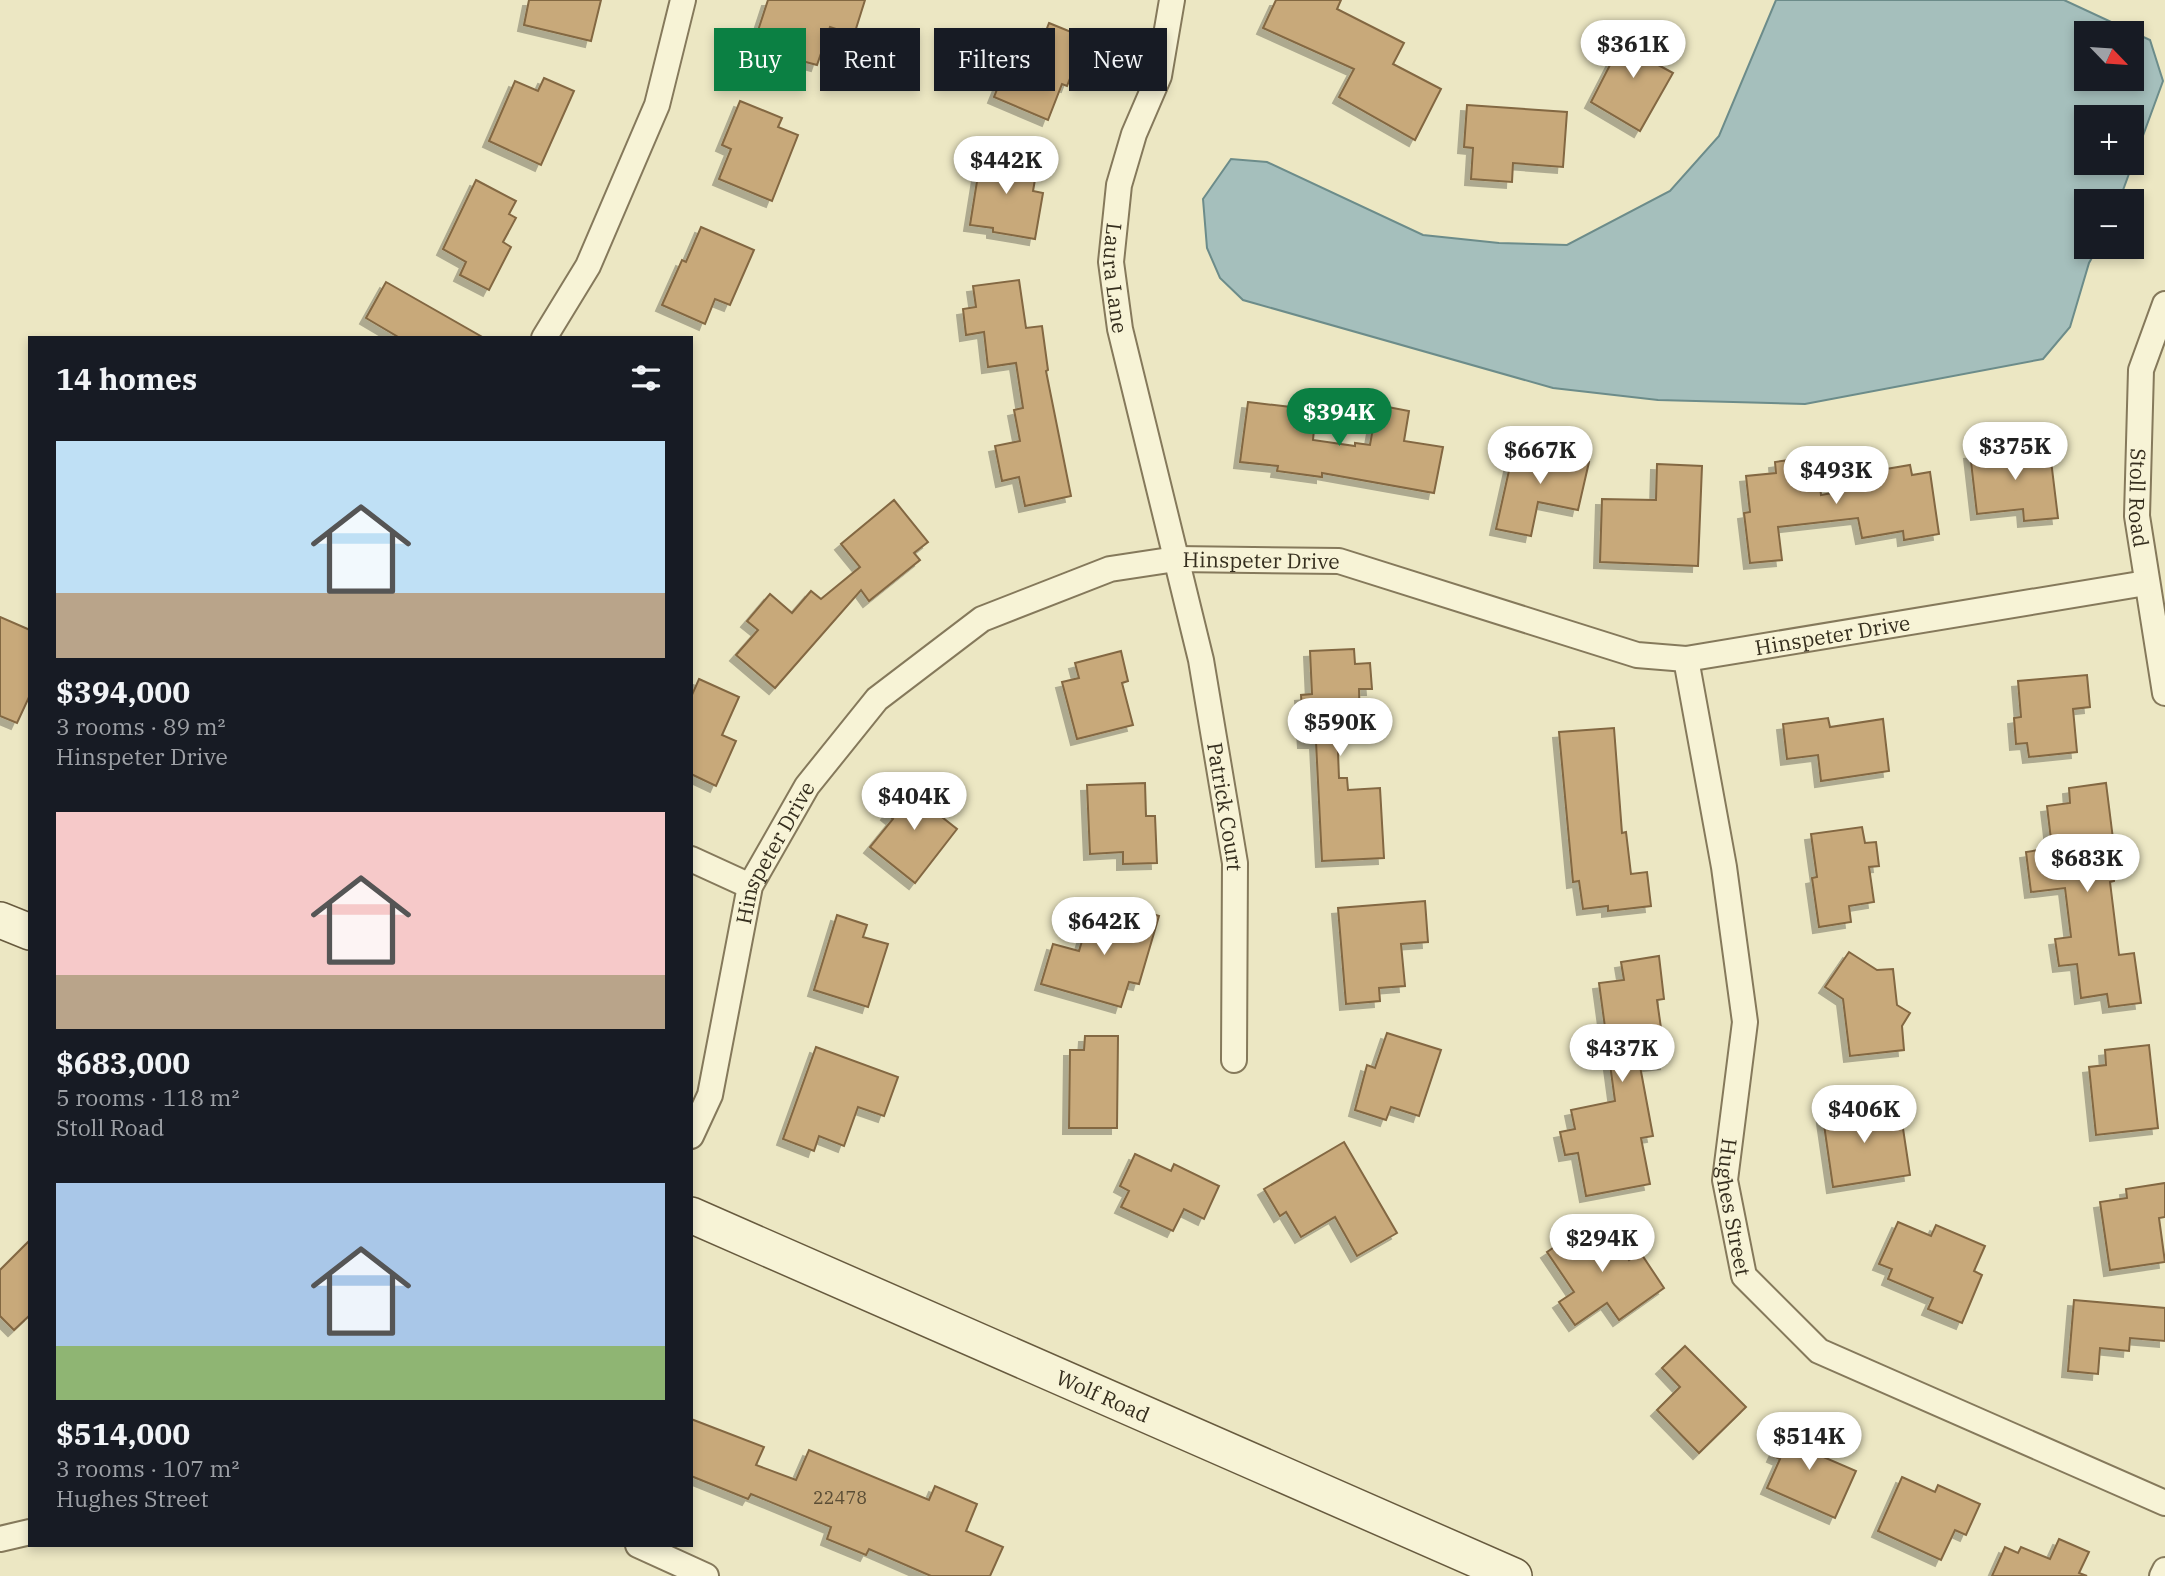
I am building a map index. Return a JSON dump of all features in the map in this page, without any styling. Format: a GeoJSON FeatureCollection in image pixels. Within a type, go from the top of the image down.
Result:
{"type":"FeatureCollection","features":[{"type":"Feature","properties":{"kind":"main road"},"geometry":{"type":"LineString","coordinates":[[0,920],[28,932]]}},
{"type":"Feature","properties":{"kind":"main road","name":"Wolf Road"},"geometry":{"type":"LineString","coordinates":[[693,1216],[1514,1576]]}},
{"type":"Feature","properties":{"kind":"street"},"geometry":{"type":"LineString","coordinates":[[545,336],[588,266],[657,105],[683,0]]}},
{"type":"Feature","properties":{"kind":"street","name":"Laura Lane"},"geometry":{"type":"LineString","coordinates":[[1172,0],[1159,76],[1134,134],[1119,185],[1111,262],[1120,328],[1176,559]]}},
{"type":"Feature","properties":{"kind":"street","name":"Stoll Road"},"geometry":{"type":"LineString","coordinates":[[2165,304],[2141,370],[2137,516],[2165,693]]}},
{"type":"Feature","properties":{"kind":"street","name":"Hinspeter Drive"},"geometry":{"type":"LineString","coordinates":[[693,1132],[710,1095],[750,886],[807,786],[877,699],[982,619],[1110,569],[1176,559],[1339,561],[1637,655],[1686,659],[2146,583]]}},
{"type":"Feature","properties":{"kind":"street","name":"Patrick Court"},"geometry":{"type":"LineString","coordinates":[[1176,559],[1201,660],[1235,863],[1234,1060]]}},
{"type":"Feature","properties":{"kind":"street","name":"Hughes Street"},"geometry":{"type":"LineString","coordinates":[[1686,659],[1724,867],[1745,1022],[1726,1180],[1744,1276],[1819,1351],[2165,1503]]}},
{"type":"Feature","properties":{"kind":"street"},"geometry":{"type":"LineString","coordinates":[[693,860],[750,886]]}},
{"type":"Feature","properties":{"kind":"street"},"geometry":{"type":"LineString","coordinates":[[0,1539],[28,1532]]}},
{"type":"Feature","properties":{"kind":"street"},"geometry":{"type":"LineString","coordinates":[[642,1547],[706,1576]]}},
{"type":"Feature","properties":{"kind":"street"},"geometry":{"type":"LineString","coordinates":[[2162,1576],[2165,1570]]}},
{"type":"Feature","properties":{"kind":"water"},"geometry":{"type":"Polygon","coordinates":[[[1776,0],[2064,0],[2109,21],[2074,21],[2074,91],[2144,91],[2144,37],[2150,40],[2163,81],[2144,133],[2144,105],[2074,105],[2074,175],[2129,175],[2123,189],[2074,189],[2074,259],[2091,259],[2070,327],[2043,359],[1805,404],[1658,400],[1553,388],[1243,300],[1220,278],[1207,248],[1203,199],[1231,159],[1267,162],[1423,235],[1499,243],[1567,245],[1670,191],[1719,136],[1776,0]]]}},
{"type":"Feature","properties":{"kind":"building"},"geometry":{"type":"Polygon","coordinates":[[[529,0],[601,0],[591,41],[524,25],[529,0]]]}},
{"type":"Feature","properties":{"kind":"building"},"geometry":{"type":"Polygon","coordinates":[[[768,0],[865,0],[856,28],[820,28],[820,56],[817,65],[806,62],[806,28],[759,28],[768,0]]]}},
{"type":"Feature","properties":{"kind":"building"},"geometry":{"type":"Polygon","coordinates":[[[1276,0],[1341,0],[1337,9],[1404,43],[1393,64],[1441,89],[1415,140],[1339,97],[1354,69],[1263,28],[1276,0]]]}},
{"type":"Feature","properties":{"kind":"building"},"geometry":{"type":"Polygon","coordinates":[[[1049,23],[1069,31],[1069,81],[1067,86],[1062,84],[1048,120],[994,97],[996,91],[1055,91],[1055,28],[1047,28],[1049,23]]]}},
{"type":"Feature","properties":{"kind":"building"},"geometry":{"type":"Polygon","coordinates":[[[1631,24],[1662,42],[1651,61],[1673,73],[1640,131],[1591,102],[1631,24]]]}},
{"type":"Feature","properties":{"kind":"building"},"geometry":{"type":"Polygon","coordinates":[[[544,78],[574,91],[541,165],[489,141],[515,81],[538,91],[544,78]]]}},
{"type":"Feature","properties":{"kind":"building"},"geometry":{"type":"Polygon","coordinates":[[[740,101],[782,118],[778,127],[798,135],[772,201],[719,179],[731,149],[722,145],[740,101]]]}},
{"type":"Feature","properties":{"kind":"building"},"geometry":{"type":"Polygon","coordinates":[[[1467,105],[1567,112],[1563,167],[1513,163],[1512,182],[1471,179],[1473,148],[1464,147],[1467,105]]]}},
{"type":"Feature","properties":{"kind":"building"},"geometry":{"type":"Polygon","coordinates":[[[982,150],[1028,157],[1025,172],[1036,174],[1033,191],[1043,193],[1035,239],[970,225],[982,150]]]}},
{"type":"Feature","properties":{"kind":"building"},"geometry":{"type":"Polygon","coordinates":[[[476,180],[516,201],[509,214],[516,218],[503,242],[511,247],[489,290],[460,275],[466,262],[443,249],[476,180]]]}},
{"type":"Feature","properties":{"kind":"building"},"geometry":{"type":"Polygon","coordinates":[[[701,227],[754,250],[730,305],[715,299],[705,324],[662,305],[682,260],[686,262],[701,227]]]}},
{"type":"Feature","properties":{"kind":"building"},"geometry":{"type":"Polygon","coordinates":[[[1019,280],[1026,328],[1042,326],[1046,371],[1071,496],[1025,506],[1019,477],[1002,481],[995,446],[1020,441],[1014,410],[1023,408],[1016,363],[988,367],[984,332],[966,335],[963,309],[976,307],[973,286],[1019,280]]]}},
{"type":"Feature","properties":{"kind":"building"},"geometry":{"type":"Polygon","coordinates":[[[386,282],[480,336],[397,336],[366,318],[386,282]]]}},
{"type":"Feature","properties":{"kind":"building"},"geometry":{"type":"Polygon","coordinates":[[[1248,402],[1316,410],[1313,440],[1355,446],[1355,443],[1370,445],[1377,405],[1409,411],[1404,441],[1443,447],[1434,493],[1322,473],[1322,477],[1277,471],[1278,466],[1240,462],[1248,402]]]}},
{"type":"Feature","properties":{"kind":"building"},"geometry":{"type":"Polygon","coordinates":[[[1546,444],[1573,449],[1571,459],[1589,462],[1578,510],[1538,502],[1531,536],[1496,529],[1514,448],[1543,455],[1546,444]]]}},
{"type":"Feature","properties":{"kind":"building"},"geometry":{"type":"Polygon","coordinates":[[[2049,444],[2058,518],[2024,521],[2023,509],[1977,514],[1970,453],[2049,444]]]}},
{"type":"Feature","properties":{"kind":"building"},"geometry":{"type":"Polygon","coordinates":[[[1797,459],[1798,470],[1818,468],[1821,495],[1870,486],[1868,472],[1910,465],[1912,475],[1930,472],[1939,534],[1904,540],[1903,531],[1862,538],[1858,518],[1778,527],[1782,560],[1750,563],[1744,513],[1750,512],[1746,476],[1776,473],[1775,462],[1797,459]]]}},
{"type":"Feature","properties":{"kind":"building"},"geometry":{"type":"Polygon","coordinates":[[[1657,464],[1702,466],[1698,566],[1600,562],[1602,499],[1656,500],[1657,464]]]}},
{"type":"Feature","properties":{"kind":"building"},"geometry":{"type":"Polygon","coordinates":[[[894,500],[928,542],[914,553],[920,560],[869,601],[861,590],[775,688],[736,655],[758,630],[747,621],[770,594],[792,613],[811,591],[821,599],[860,567],[841,544],[894,500]]]}},
{"type":"Feature","properties":{"kind":"building"},"geometry":{"type":"Polygon","coordinates":[[[0,617],[28,629],[28,699],[17,723],[0,716],[0,617]]]}},
{"type":"Feature","properties":{"kind":"building"},"geometry":{"type":"Polygon","coordinates":[[[1354,649],[1355,664],[1370,663],[1372,689],[1359,689],[1360,726],[1337,727],[1339,778],[1347,778],[1348,790],[1380,788],[1384,858],[1322,861],[1316,742],[1304,742],[1301,695],[1312,694],[1310,651],[1354,649]]]}},
{"type":"Feature","properties":{"kind":"building"},"geometry":{"type":"Polygon","coordinates":[[[1121,651],[1128,681],[1122,683],[1133,725],[1077,739],[1062,682],[1079,678],[1075,663],[1121,651]]]}},
{"type":"Feature","properties":{"kind":"building"},"geometry":{"type":"Polygon","coordinates":[[[2087,675],[2090,707],[2073,709],[2077,752],[2029,757],[2027,743],[2016,744],[2014,718],[2021,717],[2018,681],[2087,675]]]}},
{"type":"Feature","properties":{"kind":"building"},"geometry":{"type":"Polygon","coordinates":[[[699,679],[739,697],[722,735],[736,741],[716,786],[693,775],[693,692],[699,679]]]}},
{"type":"Feature","properties":{"kind":"building"},"geometry":{"type":"Polygon","coordinates":[[[1828,718],[1830,727],[1883,719],[1889,771],[1821,781],[1818,755],[1787,759],[1783,724],[1828,718]]]}},
{"type":"Feature","properties":{"kind":"building"},"geometry":{"type":"Polygon","coordinates":[[[1614,728],[1622,833],[1626,832],[1631,874],[1647,872],[1651,906],[1608,911],[1608,906],[1583,909],[1579,881],[1573,882],[1559,732],[1614,728]]]}},
{"type":"Feature","properties":{"kind":"building"},"geometry":{"type":"Polygon","coordinates":[[[914,779],[941,800],[933,810],[957,829],[915,883],[870,847],[893,819],[887,814],[914,779]]]}},
{"type":"Feature","properties":{"kind":"building"},"geometry":{"type":"Polygon","coordinates":[[[1145,783],[1146,816],[1155,816],[1157,863],[1123,864],[1123,852],[1090,854],[1087,785],[1145,783]]]}},
{"type":"Feature","properties":{"kind":"building"},"geometry":{"type":"Polygon","coordinates":[[[2106,783],[2115,855],[2111,856],[2114,881],[2110,882],[2119,955],[2134,953],[2141,1003],[2109,1007],[2107,994],[2081,998],[2077,964],[2059,966],[2055,939],[2071,937],[2065,888],[2031,892],[2026,852],[2052,848],[2047,806],[2070,803],[2069,788],[2106,783]]]}},
{"type":"Feature","properties":{"kind":"building"},"geometry":{"type":"Polygon","coordinates":[[[1862,827],[1865,843],[1876,842],[1879,866],[1869,867],[1874,902],[1849,906],[1851,922],[1819,927],[1812,878],[1817,877],[1811,834],[1862,827]]]}},
{"type":"Feature","properties":{"kind":"building"},"geometry":{"type":"Polygon","coordinates":[[[1425,901],[1428,942],[1401,944],[1405,986],[1379,988],[1380,1001],[1346,1004],[1338,908],[1425,901]]]}},
{"type":"Feature","properties":{"kind":"building"},"geometry":{"type":"Polygon","coordinates":[[[1121,905],[1159,916],[1139,984],[1129,982],[1121,1007],[1041,984],[1053,944],[1079,951],[1091,911],[1117,919],[1121,905]]]}},
{"type":"Feature","properties":{"kind":"building"},"geometry":{"type":"Polygon","coordinates":[[[837,915],[867,925],[863,937],[888,944],[868,1007],[814,990],[837,915]]]}},
{"type":"Feature","properties":{"kind":"building"},"geometry":{"type":"Polygon","coordinates":[[[1849,952],[1877,970],[1893,969],[1897,1005],[1910,1013],[1902,1026],[1904,1050],[1850,1056],[1843,999],[1825,987],[1849,952]]]}},
{"type":"Feature","properties":{"kind":"building"},"geometry":{"type":"Polygon","coordinates":[[[1659,956],[1664,999],[1657,1000],[1666,1063],[1640,1066],[1653,1136],[1641,1138],[1650,1184],[1586,1196],[1578,1153],[1565,1155],[1560,1132],[1575,1129],[1571,1110],[1615,1101],[1599,983],[1624,980],[1621,962],[1659,956]]]}},
{"type":"Feature","properties":{"kind":"building"},"geometry":{"type":"Polygon","coordinates":[[[1387,1033],[1441,1050],[1419,1116],[1391,1107],[1386,1120],[1355,1110],[1367,1065],[1375,1068],[1387,1033]]]}},
{"type":"Feature","properties":{"kind":"building"},"geometry":{"type":"Polygon","coordinates":[[[1085,1036],[1118,1036],[1117,1128],[1069,1128],[1070,1050],[1084,1050],[1085,1036]]]}},
{"type":"Feature","properties":{"kind":"building"},"geometry":{"type":"Polygon","coordinates":[[[2149,1045],[2158,1128],[2096,1135],[2089,1067],[2106,1065],[2105,1050],[2149,1045]]]}},
{"type":"Feature","properties":{"kind":"building"},"geometry":{"type":"Polygon","coordinates":[[[816,1047],[898,1077],[884,1116],[858,1107],[844,1146],[819,1136],[814,1151],[783,1139],[816,1047]]]}},
{"type":"Feature","properties":{"kind":"building"},"geometry":{"type":"Polygon","coordinates":[[[1876,1103],[1879,1118],[1901,1115],[1910,1175],[1833,1187],[1822,1111],[1876,1103]]]}},
{"type":"Feature","properties":{"kind":"building"},"geometry":{"type":"Polygon","coordinates":[[[1344,1142],[1397,1233],[1357,1256],[1335,1217],[1301,1237],[1286,1212],[1280,1216],[1264,1189],[1344,1142]]]}},
{"type":"Feature","properties":{"kind":"building"},"geometry":{"type":"Polygon","coordinates":[[[1135,1154],[1171,1171],[1174,1164],[1219,1186],[1204,1219],[1184,1209],[1173,1231],[1121,1207],[1129,1191],[1120,1186],[1135,1154]]]}},
{"type":"Feature","properties":{"kind":"building"},"geometry":{"type":"Polygon","coordinates":[[[2165,1183],[2165,1217],[2159,1218],[2165,1262],[2110,1270],[2100,1202],[2127,1198],[2126,1189],[2165,1183]]]}},
{"type":"Feature","properties":{"kind":"building"},"geometry":{"type":"Polygon","coordinates":[[[1599,1217],[1629,1260],[1640,1252],[1664,1288],[1619,1320],[1607,1303],[1575,1325],[1559,1302],[1574,1292],[1547,1252],[1599,1217]]]}},
{"type":"Feature","properties":{"kind":"building"},"geometry":{"type":"Polygon","coordinates":[[[1898,1222],[1931,1236],[1936,1225],[1985,1246],[1974,1271],[1982,1275],[1962,1323],[1928,1309],[1933,1298],[1888,1279],[1892,1269],[1879,1264],[1898,1222]]]}},
{"type":"Feature","properties":{"kind":"building"},"geometry":{"type":"Polygon","coordinates":[[[28,1242],[28,1317],[14,1330],[0,1316],[0,1270],[28,1242]]]}},
{"type":"Feature","properties":{"kind":"building"},"geometry":{"type":"Polygon","coordinates":[[[2074,1300],[2165,1308],[2165,1341],[2130,1338],[2129,1351],[2100,1348],[2098,1374],[2068,1371],[2074,1300]]]}},
{"type":"Feature","properties":{"kind":"building"},"geometry":{"type":"Polygon","coordinates":[[[1685,1346],[1746,1407],[1699,1453],[1657,1410],[1680,1387],[1662,1368],[1685,1346]]]}},
{"type":"Feature","properties":{"kind":"building"},"geometry":{"type":"Polygon","coordinates":[[[693,1420],[764,1447],[756,1465],[796,1480],[809,1450],[929,1500],[935,1486],[977,1504],[966,1531],[1003,1547],[990,1576],[931,1576],[869,1549],[866,1555],[827,1539],[831,1527],[751,1494],[748,1499],[693,1477],[693,1420]]]}},
{"type":"Feature","properties":{"kind":"building"},"geometry":{"type":"Polygon","coordinates":[[[1788,1423],[1828,1440],[1821,1456],[1856,1471],[1835,1518],[1767,1488],[1780,1459],[1773,1456],[1788,1423]]]}},
{"type":"Feature","properties":{"kind":"building"},"geometry":{"type":"Polygon","coordinates":[[[1902,1477],[1935,1492],[1938,1485],[1980,1504],[1966,1535],[1955,1530],[1941,1560],[1878,1531],[1902,1477]]]}},
{"type":"Feature","properties":{"kind":"building"},"geometry":{"type":"Polygon","coordinates":[[[2059,1539],[2089,1552],[2079,1573],[2087,1576],[1992,1576],[2005,1547],[2018,1553],[2021,1547],[2050,1559],[2059,1539]]]}}]}
